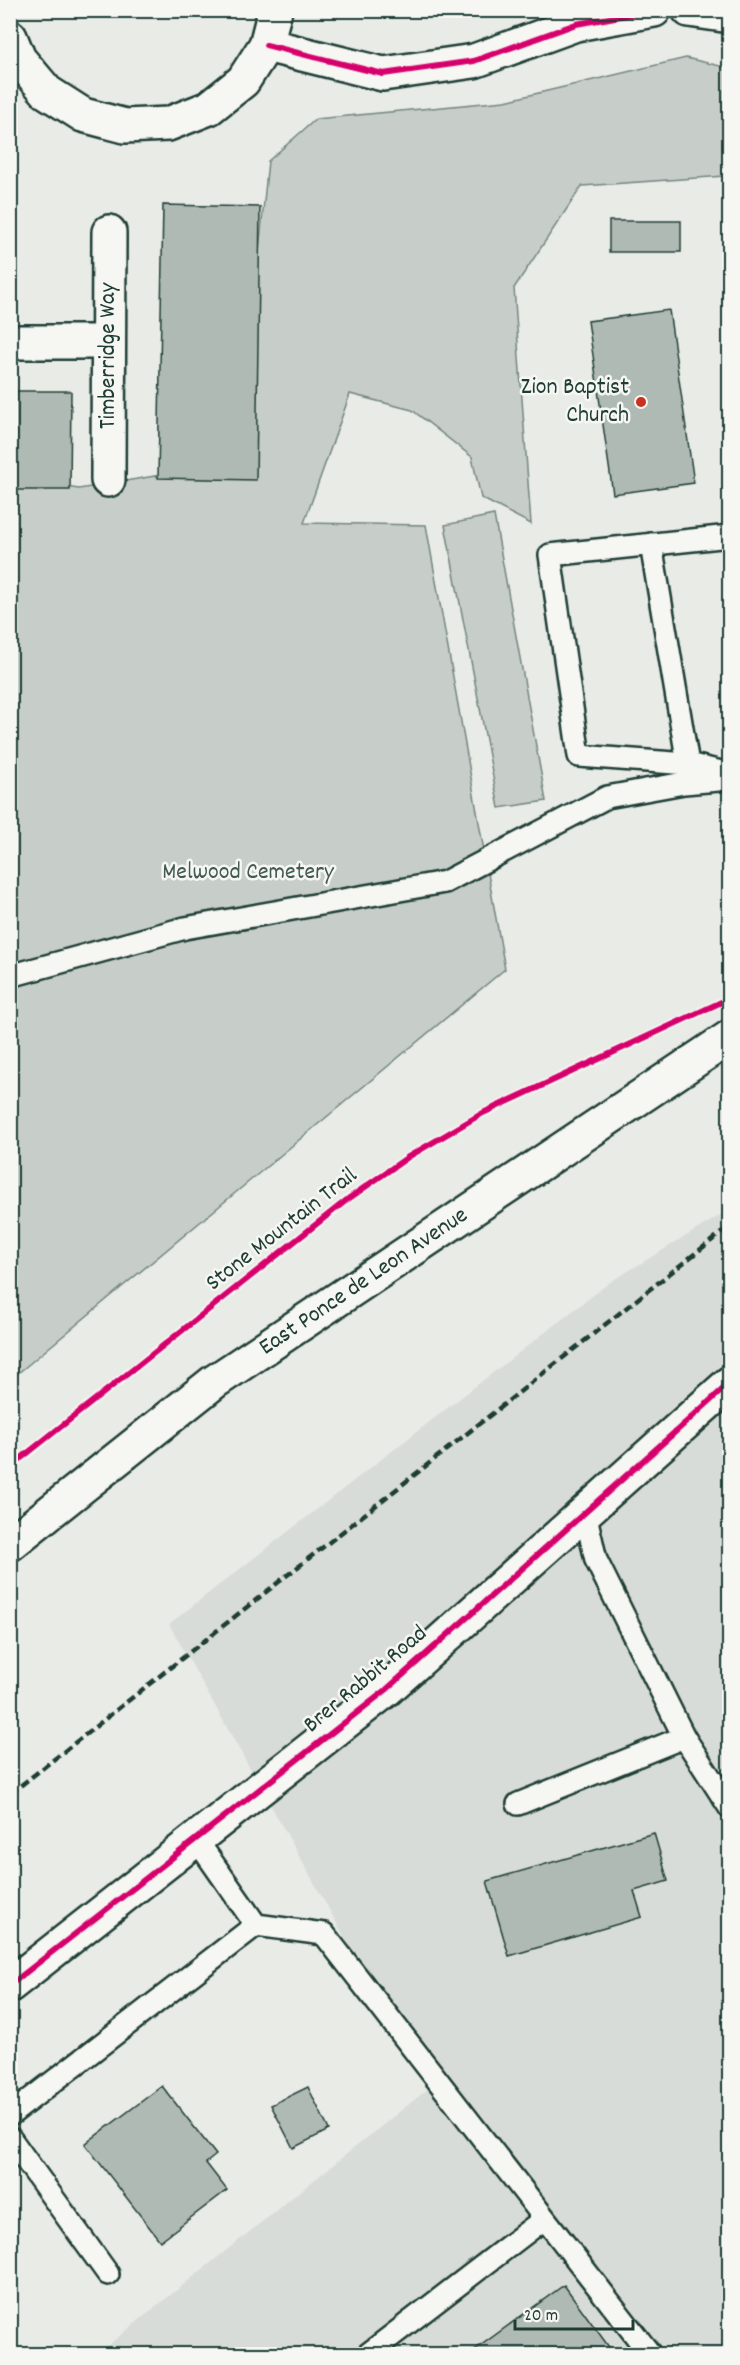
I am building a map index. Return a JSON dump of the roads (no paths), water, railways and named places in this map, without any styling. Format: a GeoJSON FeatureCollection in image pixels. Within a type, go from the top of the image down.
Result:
{"type":"FeatureCollection","features":[{"type":"Feature","properties":{"kind":"street"},"geometry":{"type":"LineString","coordinates":[[10,37],[19,58],[47,92],[83,115],[125,126],[168,124],[209,108],[243,81],[266,45],[275,10]]}},
{"type":"Feature","properties":{"kind":"street"},"geometry":{"type":"LineString","coordinates":[[266,45],[383,74],[474,61],[576,24],[654,10]]}},
{"type":"Feature","properties":{"kind":"street"},"geometry":{"type":"LineString","coordinates":[[689,10],[729,16]]}},
{"type":"Feature","properties":{"kind":"street","name":"Timberridge Way"},"geometry":{"type":"LineString","coordinates":[[108,480],[109,232]]}},
{"type":"Feature","properties":{"kind":"street"},"geometry":{"type":"LineString","coordinates":[[10,342],[108,342]]}},
{"type":"Feature","properties":{"kind":"street","name":"East Ponce de Leon Avenue"},"geometry":{"type":"LineString","coordinates":[[10,1544],[214,1382],[729,1037]]}},
{"type":"Feature","properties":{"kind":"street","name":"Brer Rabbit Road"},"geometry":{"type":"LineString","coordinates":[[10,1985],[386,1690],[729,1383]]}},
{"type":"Feature","properties":{"kind":"lane"},"geometry":{"type":"LineString","coordinates":[[729,536],[550,555],[579,756],[688,764],[729,774]]}},
{"type":"Feature","properties":{"kind":"lane"},"geometry":{"type":"LineString","coordinates":[[651,544],[688,764]]}},
{"type":"Feature","properties":{"kind":"lane"},"geometry":{"type":"LineString","coordinates":[[10,976],[185,928],[445,882],[607,797],[684,783],[729,779]]}},
{"type":"Feature","properties":{"kind":"lane"},"geometry":{"type":"LineString","coordinates":[[585,1512],[596,1560],[684,1737],[729,1808]]}},
{"type":"Feature","properties":{"kind":"lane"},"geometry":{"type":"LineString","coordinates":[[518,1804],[684,1737]]}},
{"type":"Feature","properties":{"kind":"lane"},"geometry":{"type":"LineString","coordinates":[[196,1839],[256,1925]]}},
{"type":"Feature","properties":{"kind":"lane"},"geometry":{"type":"LineString","coordinates":[[10,2115],[256,1925],[324,1934],[650,2355]]}},
{"type":"Feature","properties":{"kind":"lane"},"geometry":{"type":"LineString","coordinates":[[10,2138],[108,2274]]}},
{"type":"Feature","properties":{"kind":"lane"},"geometry":{"type":"LineString","coordinates":[[368,2355],[544,2219]]}},
{"type":"Feature","properties":{"kind":"railway"},"geometry":{"type":"LineString","coordinates":[[10,1794],[730,1226]]}},
{"type":"Feature","properties":{"kind":"place","name":"Zion Baptist Church"},"geometry":{"type":"Point","coordinates":[641,402]}},
{"type":"Feature","properties":{"kind":"park label","name":"Melwood Cemetery"},"geometry":{"type":"Point","coordinates":[248,873]}}]}
